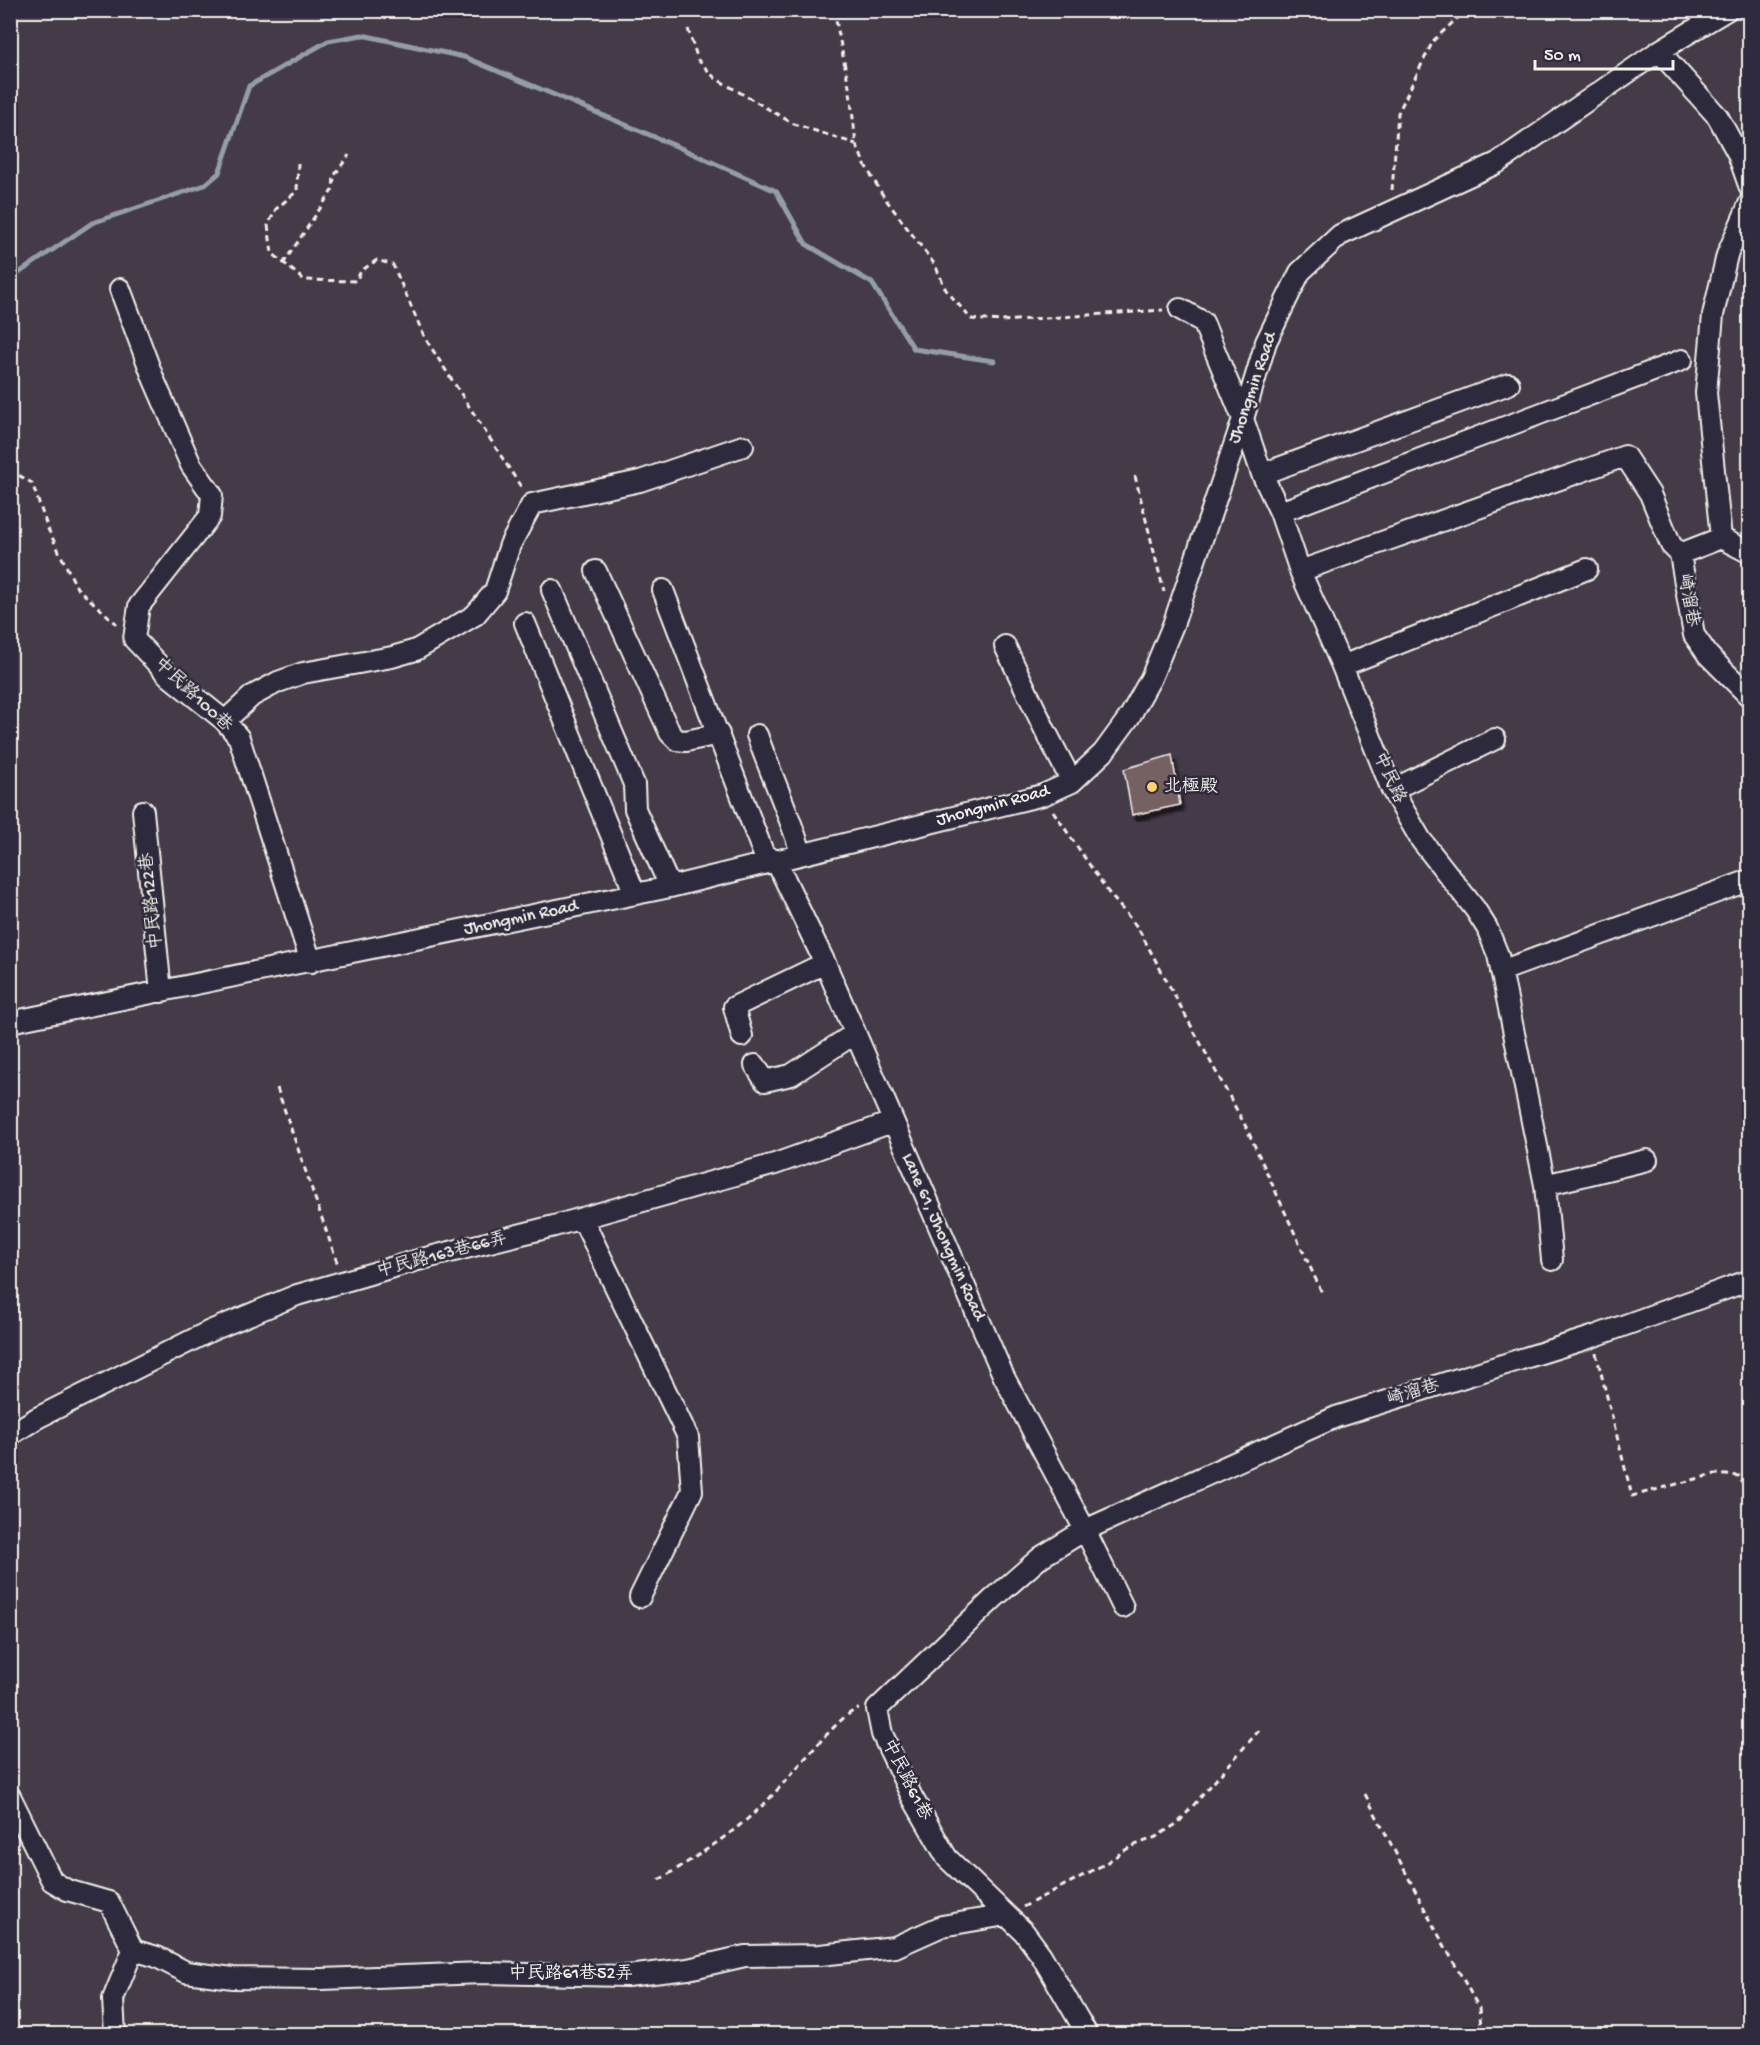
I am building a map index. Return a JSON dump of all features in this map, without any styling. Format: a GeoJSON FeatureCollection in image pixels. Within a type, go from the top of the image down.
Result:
{"type":"FeatureCollection","features":[{"type":"Feature","properties":{"kind":"street","name":"Jhongmin Road"},"geometry":{"type":"LineString","coordinates":[[10,1022],[635,894],[1043,795],[1072,782],[1103,753],[1130,716],[1151,678],[1173,626],[1243,419],[1266,342],[1300,272],[1340,235],[1497,163],[1659,51],[1727,10]]}},
{"type":"Feature","properties":{"kind":"street"},"geometry":{"type":"LineString","coordinates":[[1659,51],[1718,117],[1738,154],[1749,188]]}},
{"type":"Feature","properties":{"kind":"street"},"geometry":{"type":"LineString","coordinates":[[1721,538],[1706,393],[1713,315],[1727,255],[1749,201]]}},
{"type":"Feature","properties":{"kind":"street"},"geometry":{"type":"LineString","coordinates":[[120,289],[154,380],[191,465],[212,495],[210,516],[138,606],[134,639]]}},
{"type":"Feature","properties":{"kind":"street","name":"中民路"},"geometry":{"type":"LineString","coordinates":[[1180,309],[1203,322],[1243,419],[1262,474],[1280,512],[1300,571],[1342,666],[1392,790],[1421,840],[1487,928],[1498,956],[1545,1185],[1552,1260]]}},
{"type":"Feature","properties":{"kind":"street"},"geometry":{"type":"LineString","coordinates":[[1280,512],[1682,360]]}},
{"type":"Feature","properties":{"kind":"street"},"geometry":{"type":"LineString","coordinates":[[1262,474],[1509,384]]}},
{"type":"Feature","properties":{"kind":"street"},"geometry":{"type":"LineString","coordinates":[[225,721],[252,696],[278,682],[303,673],[392,657],[416,650],[475,615],[495,591],[510,545],[532,504],[640,481],[743,446]]}},
{"type":"Feature","properties":{"kind":"street"},"geometry":{"type":"LineString","coordinates":[[1300,571],[1625,456],[1650,494],[1671,545],[1680,554],[1721,538],[1749,553]]}},
{"type":"Feature","properties":{"kind":"street","name":"崎溜巷"},"geometry":{"type":"LineString","coordinates":[[1680,554],[1694,635],[1708,655],[1749,697]]}},
{"type":"Feature","properties":{"kind":"street"},"geometry":{"type":"LineString","coordinates":[[1342,666],[1587,569]]}},
{"type":"Feature","properties":{"kind":"street"},"geometry":{"type":"LineString","coordinates":[[596,571],[670,733],[677,740],[687,741],[719,734]]}},
{"type":"Feature","properties":{"kind":"street"},"geometry":{"type":"LineString","coordinates":[[552,590],[634,784],[635,809],[670,886]]}},
{"type":"Feature","properties":{"kind":"street","name":"Lane 61, Jhongmin Road"},"geometry":{"type":"LineString","coordinates":[[663,590],[764,855],[776,861],[825,963],[1004,1377],[1123,1607]]}},
{"type":"Feature","properties":{"kind":"street"},"geometry":{"type":"LineString","coordinates":[[525,623],[635,894]]}},
{"type":"Feature","properties":{"kind":"street","name":"中民路100巷"},"geometry":{"type":"LineString","coordinates":[[134,639],[170,677],[225,721],[239,738],[311,962]]}},
{"type":"Feature","properties":{"kind":"street"},"geometry":{"type":"LineString","coordinates":[[1005,646],[1072,782]]}},
{"type":"Feature","properties":{"kind":"street"},"geometry":{"type":"LineString","coordinates":[[757,735],[773,781],[791,818],[801,853]]}},
{"type":"Feature","properties":{"kind":"street"},"geometry":{"type":"LineString","coordinates":[[1392,790],[1495,739]]}},
{"type":"Feature","properties":{"kind":"street","name":"中民路122巷"},"geometry":{"type":"LineString","coordinates":[[143,811],[161,992]]}},
{"type":"Feature","properties":{"kind":"street"},"geometry":{"type":"LineString","coordinates":[[1501,971],[1749,880]]}},
{"type":"Feature","properties":{"kind":"street"},"geometry":{"type":"LineString","coordinates":[[742,1036],[734,1007],[825,963]]}},
{"type":"Feature","properties":{"kind":"street"},"geometry":{"type":"LineString","coordinates":[[755,1065],[765,1081],[791,1075],[854,1034]]}},
{"type":"Feature","properties":{"kind":"street","name":"中民路163巷66弄"},"geometry":{"type":"LineString","coordinates":[[10,1435],[37,1418],[210,1331],[297,1295],[775,1164],[892,1122]]}},
{"type":"Feature","properties":{"kind":"street"},"geometry":{"type":"LineString","coordinates":[[1545,1185],[1647,1160]]}},
{"type":"Feature","properties":{"kind":"street"},"geometry":{"type":"LineString","coordinates":[[582,1218],[688,1437],[692,1491],[640,1597]]}},
{"type":"Feature","properties":{"kind":"street","name":"崎溜巷"},"geometry":{"type":"LineString","coordinates":[[1085,1530],[1336,1418],[1592,1337],[1749,1280]]}},
{"type":"Feature","properties":{"kind":"street"},"geometry":{"type":"LineString","coordinates":[[878,1709],[1041,1557],[1085,1530]]}},
{"type":"Feature","properties":{"kind":"street","name":"中民路61巷"},"geometry":{"type":"LineString","coordinates":[[878,1709],[882,1734],[912,1797],[947,1858],[1024,1932],[1041,1955],[1087,2034]]}},
{"type":"Feature","properties":{"kind":"street"},"geometry":{"type":"LineString","coordinates":[[10,1796],[52,1881],[67,1890],[109,1902],[133,1950],[113,1999],[115,2034]]}},
{"type":"Feature","properties":{"kind":"street","name":"中民路61巷52弄"},"geometry":{"type":"LineString","coordinates":[[133,1950],[157,1958],[186,1972],[233,1978],[322,1979],[483,1973],[627,1976],[688,1969],[745,1956],[820,1955],[894,1947],[942,1926],[1006,1915]]}},
{"type":"Feature","properties":{"kind":"path"},"geometry":{"type":"LineString","coordinates":[[834,10],[850,92],[856,144],[865,165],[884,197],[935,264],[946,290],[972,319],[1002,321],[1180,309]]}},
{"type":"Feature","properties":{"kind":"path"},"geometry":{"type":"LineString","coordinates":[[1390,213],[1398,113],[1433,41],[1466,10]]}},
{"type":"Feature","properties":{"kind":"path"},"geometry":{"type":"LineString","coordinates":[[687,29],[698,60],[715,78],[794,124],[856,144]]}},
{"type":"Feature","properties":{"kind":"path"},"geometry":{"type":"LineString","coordinates":[[283,264],[333,189],[334,176],[349,155]]}},
{"type":"Feature","properties":{"kind":"path"},"geometry":{"type":"LineString","coordinates":[[298,163],[297,191],[276,209],[268,225],[272,253],[304,280],[356,281],[361,271],[377,260],[393,265],[425,338],[532,504]]}},
{"type":"Feature","properties":{"kind":"path"},"geometry":{"type":"LineString","coordinates":[[10,470],[32,483],[48,529],[77,588],[134,639]]}},
{"type":"Feature","properties":{"kind":"path"},"geometry":{"type":"LineString","coordinates":[[1135,476],[1173,626]]}},
{"type":"Feature","properties":{"kind":"path"},"geometry":{"type":"LineString","coordinates":[[1043,795],[1108,892],[1138,928],[1246,1127],[1323,1295]]}},
{"type":"Feature","properties":{"kind":"path"},"geometry":{"type":"LineString","coordinates":[[277,1088],[343,1281]]}},
{"type":"Feature","properties":{"kind":"path"},"geometry":{"type":"LineString","coordinates":[[1592,1337],[1632,1496],[1715,1474],[1739,1476],[1749,1497]]}},
{"type":"Feature","properties":{"kind":"path"},"geometry":{"type":"LineString","coordinates":[[659,1880],[714,1846],[764,1804],[823,1738],[855,1710],[878,1709]]}},
{"type":"Feature","properties":{"kind":"path"},"geometry":{"type":"LineString","coordinates":[[1006,1915],[1059,1890],[1130,1847],[1156,1837],[1178,1823],[1262,1727]]}},
{"type":"Feature","properties":{"kind":"path"},"geometry":{"type":"LineString","coordinates":[[1365,1794],[1479,2008],[1481,2025],[1477,2034]]}},
{"type":"Feature","properties":{"kind":"building","name":"北極殿"},"geometry":{"type":"Polygon","coordinates":[[[1172,755],[1180,805],[1132,815],[1124,769],[1172,755]]]}},
{"type":"Feature","properties":{"kind":"waterway"},"geometry":{"type":"LineString","coordinates":[[10,279],[92,223],[205,185],[219,173],[249,86],[328,41],[362,35],[464,57],[676,146],[776,191],[806,244],[872,283],[914,349],[994,361]]}},
{"type":"Feature","properties":{"kind":"place","name":"北極殿"},"geometry":{"type":"Point","coordinates":[1152,787]}}]}
